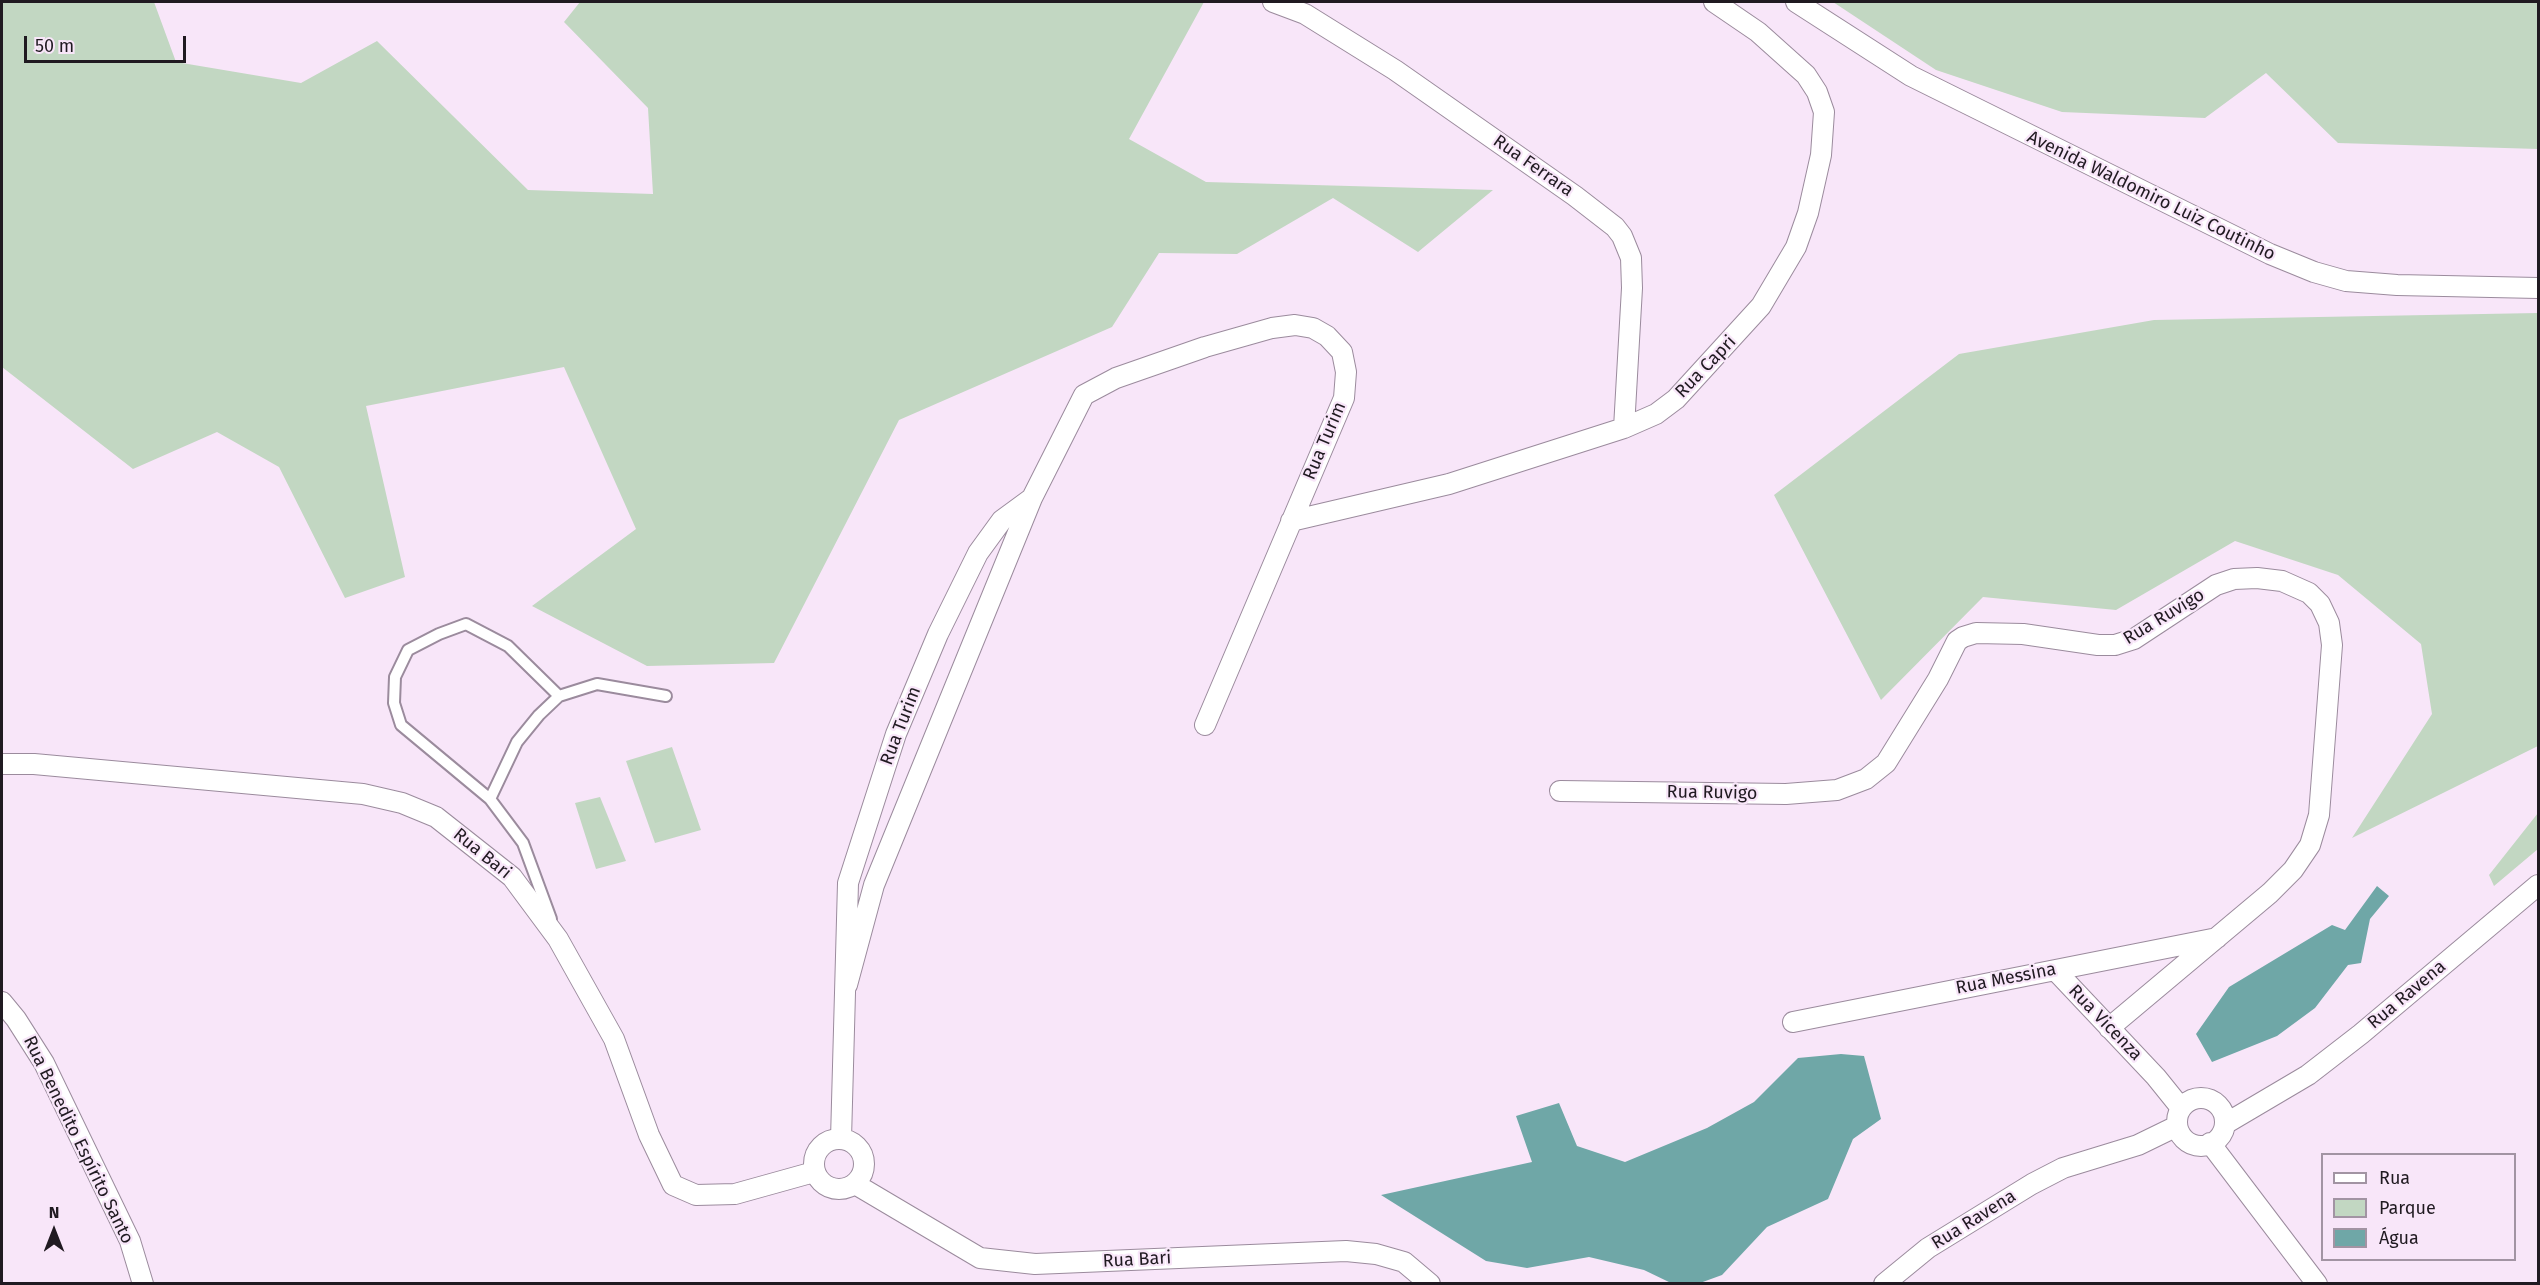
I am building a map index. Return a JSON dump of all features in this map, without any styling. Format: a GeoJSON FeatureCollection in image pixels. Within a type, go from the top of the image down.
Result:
{"type":"FeatureCollection","features":[{"type":"Feature","properties":{"kind":"street","name":"Rua Ferrara"},"geometry":{"type":"LineString","coordinates":[[1274,2],[1305,14],[1395,70],[1615,227],[1628,248],[1631,258],[1632,288],[1624,428]]}},
{"type":"Feature","properties":{"kind":"street","name":"Rua Capri"},"geometry":{"type":"LineString","coordinates":[[1291,521],[1449,484],[1624,428],[1656,414],[1676,399],[1761,306],[1796,247],[1808,213],[1821,155],[1824,112],[1817,92],[1806,75],[1758,32],[1714,2]]}},
{"type":"Feature","properties":{"kind":"street","name":"Avenida Waldomiro Luiz Coutinho"},"geometry":{"type":"LineString","coordinates":[[1796,2],[1921,82],[2270,254],[2314,272],[2346,281],[2397,285],[2538,288]]}},
{"type":"Feature","properties":{"kind":"street","name":"Rua Turim"},"geometry":{"type":"LineString","coordinates":[[847,985],[874,885],[1032,498],[1084,396],[1116,378],[1205,347],[1272,327],[1295,325],[1313,327],[1327,336],[1342,352],[1346,372],[1344,398],[1205,725]]}},
{"type":"Feature","properties":{"kind":"street","name":"Rua Turim"},"geometry":{"type":"LineString","coordinates":[[841,1139],[848,883],[896,734],[938,634],[978,553],[1002,520],[1032,498]]}},
{"type":"Feature","properties":{"kind":"street","name":"Rua Ruvigo"},"geometry":{"type":"LineString","coordinates":[[1560,791],[1785,794],[1837,790],[1866,779],[1886,764],[1938,679],[1957,641],[1963,637],[1976,633],[2023,634],[2098,645],[2115,645],[2134,639],[2216,585],[2234,579],[2257,578],[2282,581],[2309,593],[2320,604],[2329,623],[2332,645],[2319,814],[2310,846],[2293,870],[2219,937],[2109,1028]]}},
{"type":"Feature","properties":{"kind":"street","name":"Rua Bari"},"geometry":{"type":"LineString","coordinates":[[2,764],[34,764],[363,794],[402,803],[436,818],[512,877],[558,939],[614,1039],[649,1135],[673,1185],[696,1196],[735,1194],[814,1172]]}},
{"type":"Feature","properties":{"kind":"street","name":"Rua Ravena"},"geometry":{"type":"LineString","coordinates":[[1884,1284],[1928,1248],[2032,1184],[2063,1168],[2138,1145],[2184,1119],[2196,1145],[2219,1128],[2308,1075],[2361,1034],[2538,885]]}},
{"type":"Feature","properties":{"kind":"street","name":"Rua Messina"},"geometry":{"type":"LineString","coordinates":[[1793,1022],[2219,937]]}},
{"type":"Feature","properties":{"kind":"street","name":"Rua Vicenza"},"geometry":{"type":"LineString","coordinates":[[2055,970],[2156,1077],[2184,1119]]}},
{"type":"Feature","properties":{"kind":"street","name":"Rua Benedito Espírito Santo"},"geometry":{"type":"LineString","coordinates":[[2,1002],[16,1018],[44,1064],[130,1241],[143,1284]]}},
{"type":"Feature","properties":{"kind":"street"},"geometry":{"type":"LineString","coordinates":[[2184,1119],[2199,1098],[2210,1100],[2219,1128],[2243,1184],[2317,1284]]}},
{"type":"Feature","properties":{"kind":"street"},"geometry":{"type":"LineString","coordinates":[[841,1139],[857,1146],[864,1161],[861,1177],[855,1184],[840,1190],[824,1185],[814,1172],[814,1156],[824,1143],[841,1139]]}},
{"type":"Feature","properties":{"kind":"street","name":"Rua Bari"},"geometry":{"type":"LineString","coordinates":[[855,1184],[980,1258],[1035,1264],[1346,1251],[1376,1254],[1404,1262],[1430,1284]]}},
{"type":"Feature","properties":{"kind":"lane"},"geometry":{"type":"LineString","coordinates":[[558,939],[523,843],[490,799],[401,725],[394,703],[395,677],[408,650],[439,634],[466,624],[508,646],[559,696]]}},
{"type":"Feature","properties":{"kind":"lane"},"geometry":{"type":"LineString","coordinates":[[490,799],[517,742],[538,715],[559,696],[597,684],[666,696]]}},
{"type":"Feature","properties":{"kind":"green space"},"geometry":{"type":"Polygon","coordinates":[[[2,2],[154,2],[176,62],[301,83],[377,41],[528,190],[653,194],[648,108],[564,22],[580,2],[1204,2],[1129,139],[1206,182],[1493,190],[1418,252],[1333,198],[1237,254],[1159,253],[1112,327],[899,420],[774,663],[647,666],[532,606],[636,529],[564,367],[366,406],[405,577],[345,598],[279,467],[217,432],[133,469],[2,367],[2,2]]]}},
{"type":"Feature","properties":{"kind":"green space"},"geometry":{"type":"Polygon","coordinates":[[[1833,2],[2538,2],[2538,149],[2338,143],[2266,73],[2205,118],[2062,112],[1936,70],[1833,2]]]}},
{"type":"Feature","properties":{"kind":"green space"},"geometry":{"type":"Polygon","coordinates":[[[2538,313],[2538,746],[2352,838],[2432,714],[2421,644],[2338,575],[2235,541],[2116,610],[1983,597],[1881,700],[1774,495],[1959,354],[2154,320],[2538,313]]]}},
{"type":"Feature","properties":{"kind":"green space"},"geometry":{"type":"Polygon","coordinates":[[[672,747],[701,830],[655,843],[626,761],[672,747]]]}},
{"type":"Feature","properties":{"kind":"green space"},"geometry":{"type":"Polygon","coordinates":[[[600,797],[626,861],[596,869],[575,803],[600,797]]]}},
{"type":"Feature","properties":{"kind":"green space"},"geometry":{"type":"Polygon","coordinates":[[[2538,813],[2538,849],[2494,886],[2489,875],[2538,813]]]}},
{"type":"Feature","properties":{"kind":"water"},"geometry":{"type":"Polygon","coordinates":[[[2377,886],[2389,896],[2370,919],[2361,963],[2348,965],[2315,1008],[2277,1036],[2212,1062],[2196,1034],[2229,987],[2332,925],[2345,930],[2377,886]]]}},
{"type":"Feature","properties":{"kind":"water"},"geometry":{"type":"Polygon","coordinates":[[[1841,1054],[1864,1056],[1881,1119],[1853,1139],[1828,1199],[1767,1227],[1722,1275],[1700,1283],[1671,1283],[1644,1270],[1589,1257],[1527,1268],[1486,1261],[1381,1195],[1532,1162],[1516,1116],[1559,1103],[1577,1146],[1625,1162],[1707,1128],[1754,1102],[1798,1058],[1841,1054]]]}}]}
